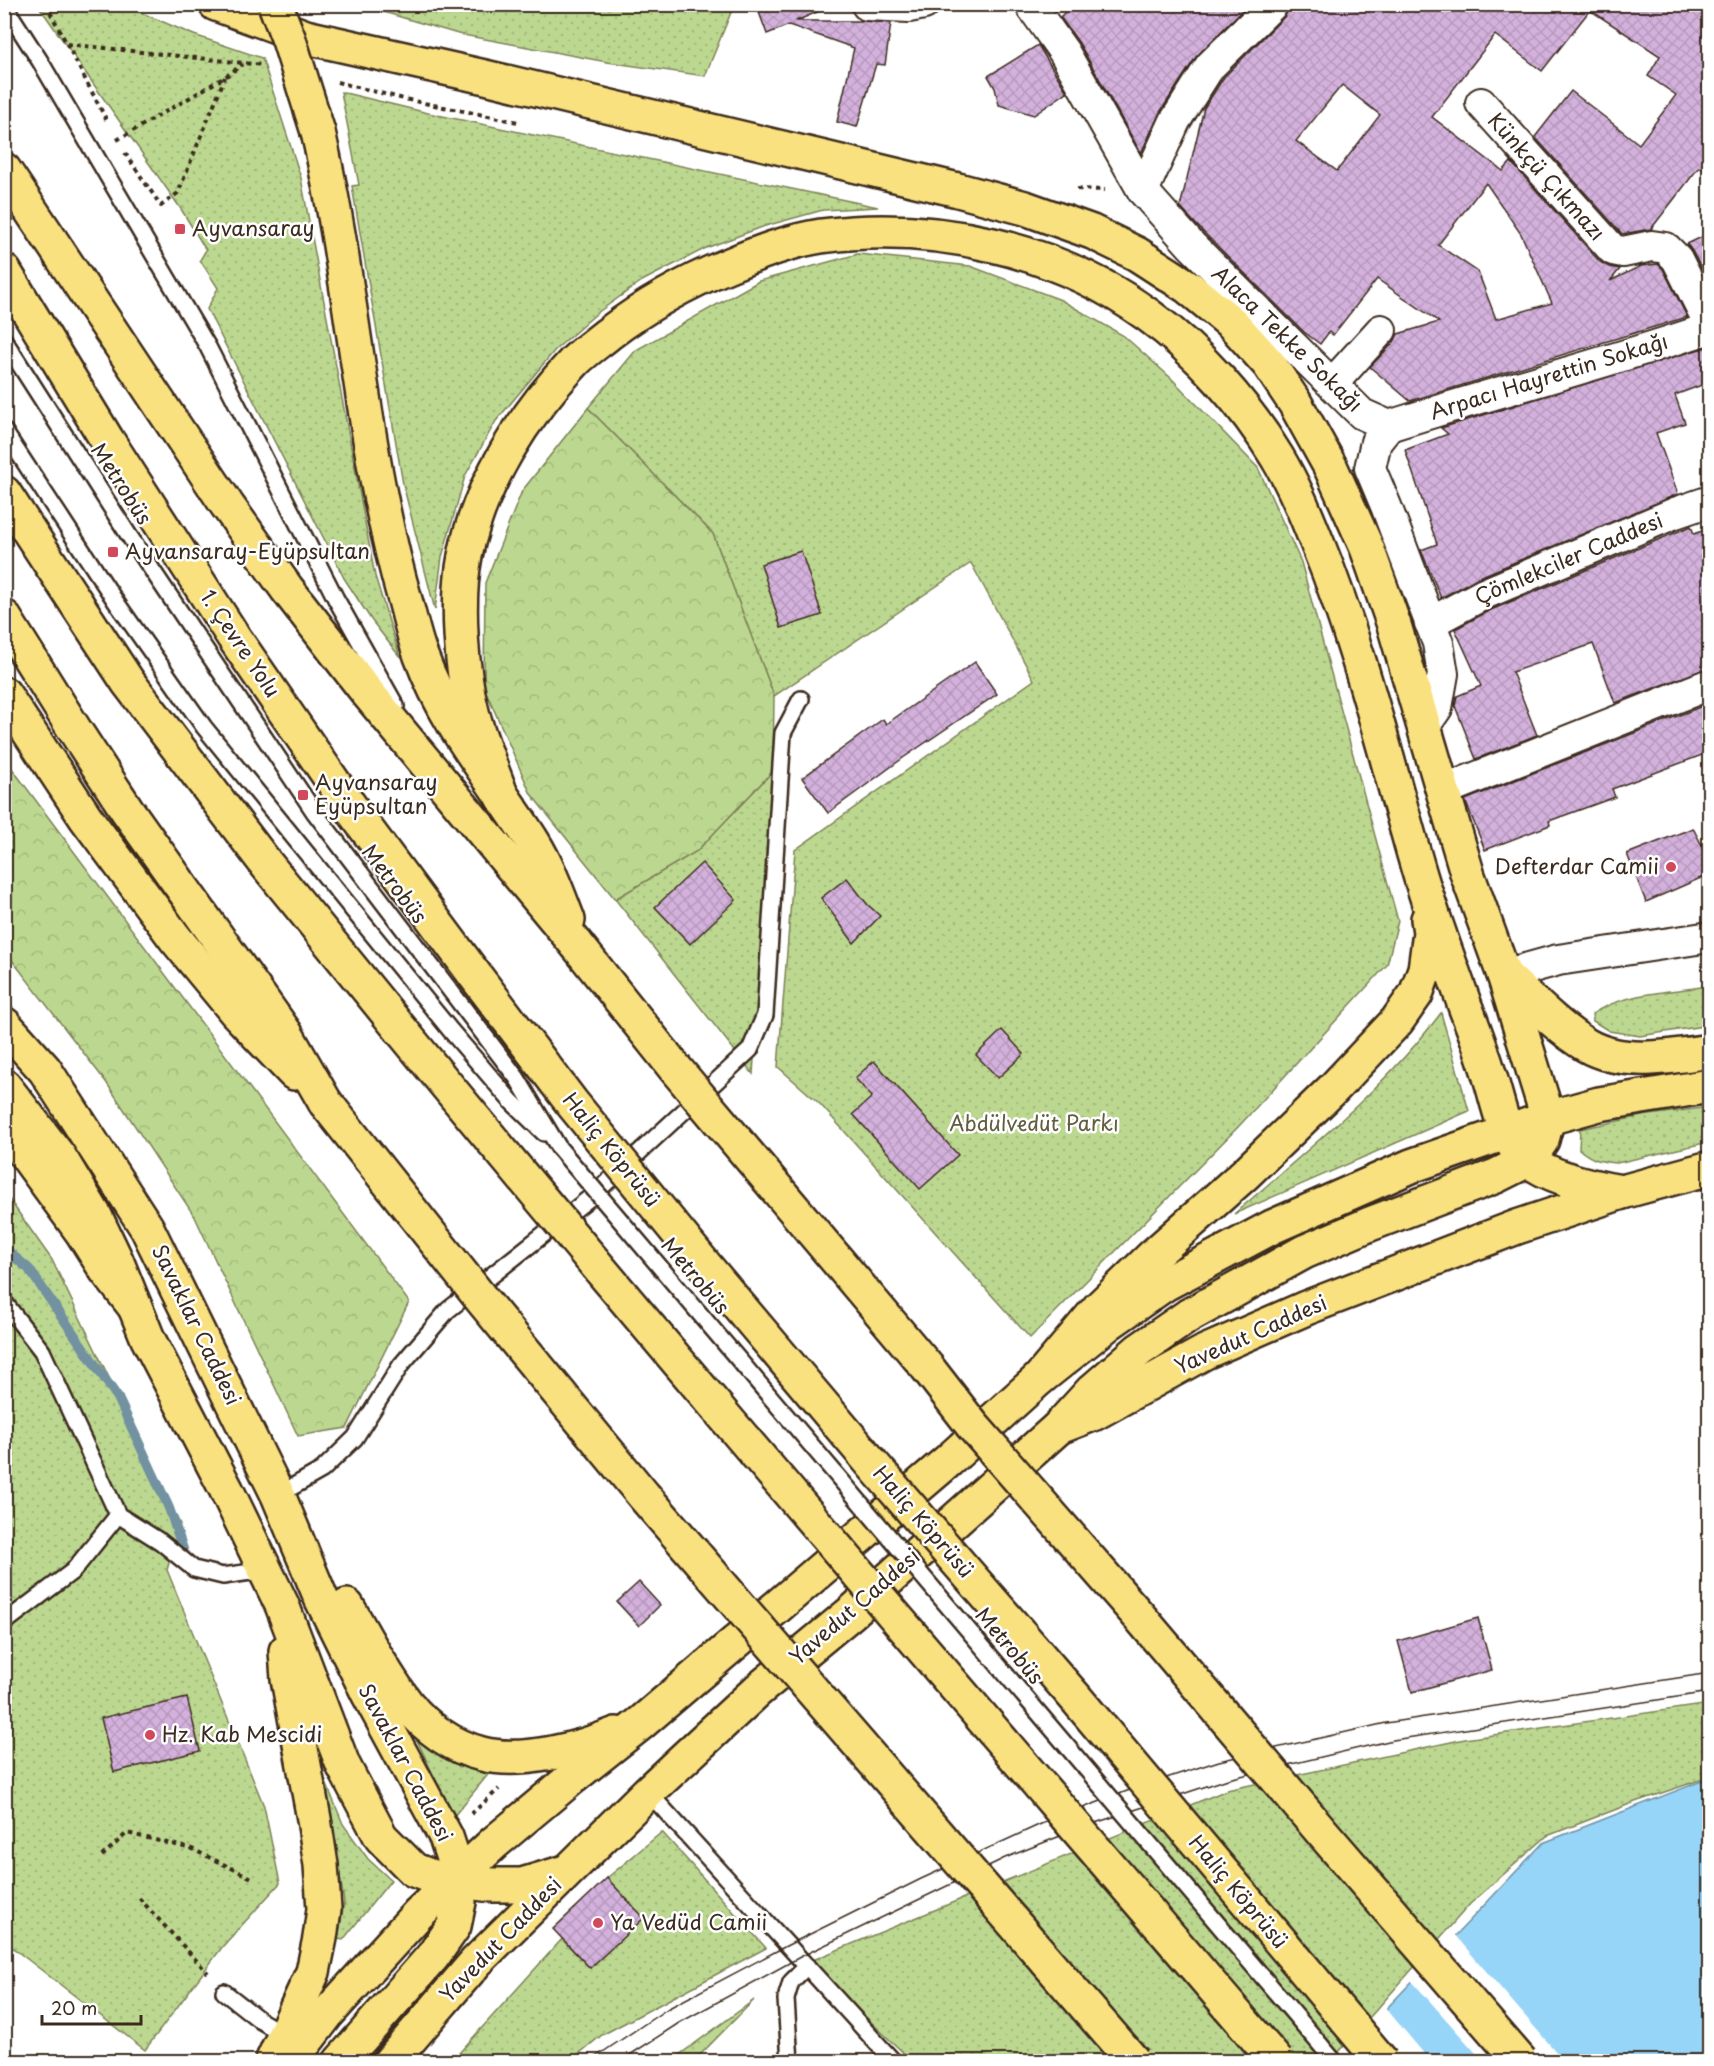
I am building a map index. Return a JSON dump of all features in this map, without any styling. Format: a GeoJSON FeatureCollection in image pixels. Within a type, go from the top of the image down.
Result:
{"type":"FeatureCollection","features":[{"type":"Feature","properties":{"kind":"main road"},"geometry":{"type":"LineString","coordinates":[[216,4],[306,38],[497,80],[946,187],[1026,208],[1092,232],[1137,254],[1188,287],[1233,324],[1269,364],[1295,403],[1331,468],[1367,548],[1394,625],[1468,876],[1504,975],[1548,1118],[1542,1140],[1528,1160],[1496,1176],[1304,1252],[1188,1316],[1139,1350],[1092,1391],[1059,1427]]}},
{"type":"Feature","properties":{"kind":"main road"},"geometry":{"type":"LineString","coordinates":[[275,4],[318,132],[330,182],[380,502],[421,656],[448,717],[534,843],[547,869],[577,945]]}},
{"type":"Feature","properties":{"kind":"main road"},"geometry":{"type":"LineString","coordinates":[[4,170],[227,505],[287,589],[367,692],[577,945],[674,1067],[927,1367],[972,1425],[1521,2061]]}},
{"type":"Feature","properties":{"kind":"main road"},"geometry":{"type":"LineString","coordinates":[[501,797],[473,714],[462,648],[460,599],[465,555],[479,508],[503,456],[535,408],[578,358],[639,311],[692,280],[765,250],[819,237],[893,232],[953,238],[1017,250],[1094,282],[1148,315],[1188,349],[1233,396],[1277,457],[1304,509],[1338,593],[1425,894],[1514,1146],[1528,1160],[1566,1178],[1595,1188],[1622,1192]]}},
{"type":"Feature","properties":{"kind":"main road","name":"1. Çevre Yolu"},"geometry":{"type":"LineString","coordinates":[[4,272],[107,440],[233,636],[356,815],[474,974]]}},
{"type":"Feature","properties":{"kind":"main road"},"geometry":{"type":"LineString","coordinates":[[4,493],[128,682],[267,865],[528,1185],[926,1654],[1277,2061]]}},
{"type":"Feature","properties":{"kind":"main road"},"geometry":{"type":"LineString","coordinates":[[4,617],[127,810],[286,1034],[325,1102],[483,1301],[644,1496],[1134,2061]]}},
{"type":"Feature","properties":{"kind":"main road"},"geometry":{"type":"LineString","coordinates":[[4,694],[86,818],[175,938],[279,1060],[325,1102]]}},
{"type":"Feature","properties":{"kind":"main road"},"geometry":{"type":"LineString","coordinates":[[4,723],[86,818]]}},
{"type":"Feature","properties":{"kind":"main road"},"geometry":{"type":"LineString","coordinates":[[1040,1378],[1099,1308],[1155,1254],[1245,1174],[1340,1081],[1397,1021],[1416,994],[1425,969],[1430,932],[1425,894]]}},
{"type":"Feature","properties":{"kind":"main road","name":"Haliç Köprüsü"},"geometry":{"type":"LineString","coordinates":[[474,974],[580,1112],[715,1277],[874,1466],[1074,1696],[1382,2061]]}},
{"type":"Feature","properties":{"kind":"main road"},"geometry":{"type":"LineString","coordinates":[[1504,975],[1587,1045],[1614,1055],[1638,1058],[1678,1056],[1710,1051]]}},
{"type":"Feature","properties":{"kind":"main road","name":"Savaklar Caddesi"},"geometry":{"type":"LineString","coordinates":[[4,1024],[45,1070],[147,1228],[278,1495],[321,1598],[369,1695],[446,1837],[453,1858],[454,1880],[422,1874],[396,1854],[381,1837],[343,1765],[282,1605],[148,1339],[116,1260],[94,1216],[60,1158],[4,1086]]}},
{"type":"Feature","properties":{"kind":"main road"},"geometry":{"type":"LineString","coordinates":[[282,2052],[327,2014],[418,1914],[454,1880],[939,1469],[1040,1378],[1109,1323],[1165,1284],[1272,1227],[1342,1195],[1411,1166],[1507,1131],[1599,1104],[1710,1086]]}},
{"type":"Feature","properties":{"kind":"main road"},"geometry":{"type":"LineString","coordinates":[[4,1125],[82,1232],[106,1270],[135,1307]]}},
{"type":"Feature","properties":{"kind":"main road","name":"Yavedut Caddesi"},"geometry":{"type":"LineString","coordinates":[[390,2061],[476,1962],[648,1792],[758,1690],[851,1613],[1059,1427],[1095,1413],[1168,1371],[1243,1334],[1306,1308],[1516,1227],[1622,1192],[1710,1168]]}},
{"type":"Feature","properties":{"kind":"main road"},"geometry":{"type":"LineString","coordinates":[[278,1495],[344,1600],[386,1673],[408,1705],[443,1737],[465,1749],[483,1755],[513,1758],[574,1748],[641,1723]]}},
{"type":"Feature","properties":{"kind":"main road"},"geometry":{"type":"LineString","coordinates":[[282,1605],[288,1679],[314,1820],[321,1865],[324,1909],[313,1972],[282,2052]]}},
{"type":"Feature","properties":{"kind":"main road"},"geometry":{"type":"LineString","coordinates":[[454,1880],[492,1885],[522,1885],[567,1871]]}},
{"type":"Feature","properties":{"kind":"main road"},"geometry":{"type":"LineString","coordinates":[[340,2061],[433,1956],[454,1926],[459,1902],[454,1880]]}},
{"type":"Feature","properties":{"kind":"street"},"geometry":{"type":"LineString","coordinates":[[867,4],[909,7],[924,4]]}},
{"type":"Feature","properties":{"kind":"street","name":"Alaca Tekke Sokağı"},"geometry":{"type":"LineString","coordinates":[[1029,4],[1064,52],[1143,191],[1191,245],[1362,414],[1389,426]]}},
{"type":"Feature","properties":{"kind":"street"},"geometry":{"type":"LineString","coordinates":[[1143,191],[1175,121],[1210,66],[1273,4]]}},
{"type":"Feature","properties":{"kind":"street","name":"Künkçü Çıkmazı"},"geometry":{"type":"LineString","coordinates":[[1481,103],[1613,250],[1623,252],[1652,246],[1666,248],[1677,259],[1710,326]]}},
{"type":"Feature","properties":{"kind":"street","name":"Arpacı Hayrettin Sokağı"},"geometry":{"type":"LineString","coordinates":[[1389,426],[1600,363],[1710,326]]}},
{"type":"Feature","properties":{"kind":"street"},"geometry":{"type":"LineString","coordinates":[[1332,384],[1381,330]]}},
{"type":"Feature","properties":{"kind":"street"},"geometry":{"type":"LineString","coordinates":[[1389,426],[1376,442],[1370,468],[1438,643],[1443,674],[1437,708],[1423,728]]}},
{"type":"Feature","properties":{"kind":"street","name":"Çömlekciler Caddesi"},"geometry":{"type":"LineString","coordinates":[[1430,623],[1484,594],[1675,513],[1710,501]]}},
{"type":"Feature","properties":{"kind":"street"},"geometry":{"type":"LineString","coordinates":[[1442,791],[1710,684]]}},
{"type":"Feature","properties":{"kind":"street"},"geometry":{"type":"LineString","coordinates":[[1504,975],[1558,960],[1710,937]]}},
{"type":"Feature","properties":{"kind":"lane"},"geometry":{"type":"LineString","coordinates":[[4,5],[40,61],[208,347],[336,599],[424,759]]}},
{"type":"Feature","properties":{"kind":"lane","name":"Metrobüs"},"geometry":{"type":"LineString","coordinates":[[4,340],[128,534],[315,813],[517,1078],[559,1148]]}},
{"type":"Feature","properties":{"kind":"lane","name":"Metrobüs"},"geometry":{"type":"LineString","coordinates":[[4,431],[116,602],[204,727],[451,1031],[511,1101],[559,1148],[1335,2061]]}},
{"type":"Feature","properties":{"kind":"lane"},"geometry":{"type":"LineString","coordinates":[[278,1495],[322,1470],[355,1438],[401,1365],[448,1310],[592,1196],[750,1050],[765,1015],[783,732],[801,699]]}},
{"type":"Feature","properties":{"kind":"lane"},"geometry":{"type":"LineString","coordinates":[[4,1302],[42,1351],[117,1515],[160,1542],[194,1569],[223,1576],[265,1570]]}},
{"type":"Feature","properties":{"kind":"lane"},"geometry":{"type":"LineString","coordinates":[[4,1623],[73,1571],[117,1515]]}},
{"type":"Feature","properties":{"kind":"lane"},"geometry":{"type":"LineString","coordinates":[[648,1792],[894,2061]]}},
{"type":"Feature","properties":{"kind":"lane"},"geometry":{"type":"LineString","coordinates":[[790,2061],[786,1999],[791,1982],[807,1966]]}},
{"type":"Feature","properties":{"kind":"lane"},"geometry":{"type":"LineString","coordinates":[[224,1992],[261,2021],[282,2052]]}},
{"type":"Feature","properties":{"kind":"path"},"geometry":{"type":"LineString","coordinates":[[45,4],[117,140],[161,206],[178,193],[225,77]]}},
{"type":"Feature","properties":{"kind":"path"},"geometry":{"type":"LineString","coordinates":[[67,44],[272,66]]}},
{"type":"Feature","properties":{"kind":"path"},"geometry":{"type":"LineString","coordinates":[[117,140],[225,77],[243,64]]}},
{"type":"Feature","properties":{"kind":"path"},"geometry":{"type":"LineString","coordinates":[[327,80],[404,99],[519,122]]}},
{"type":"Feature","properties":{"kind":"path"},"geometry":{"type":"LineString","coordinates":[[102,1856],[127,1833],[192,1849],[254,1879]]}},
{"type":"Feature","properties":{"kind":"path"},"geometry":{"type":"LineString","coordinates":[[140,1898],[224,1992]]}},
{"type":"Feature","properties":{"kind":"green space"},"geometry":{"type":"Polygon","coordinates":[[[734,4],[705,76],[607,62],[458,34],[360,5],[734,4]]]}},
{"type":"Feature","properties":{"kind":"green space"},"geometry":{"type":"Polygon","coordinates":[[[38,5],[123,5],[194,35],[262,58],[301,178],[375,576],[400,657],[372,621],[344,578],[207,309],[218,288],[200,260],[206,250],[181,209],[38,5]]]}},
{"type":"Feature","properties":{"kind":"green space"},"geometry":{"type":"Polygon","coordinates":[[[341,92],[428,113],[878,207],[823,210],[765,226],[706,248],[642,281],[597,313],[555,350],[496,421],[465,476],[442,557],[435,610],[403,484],[352,186],[359,185],[341,92]]]}},
{"type":"Feature","properties":{"kind":"green space","name":"Abdülvedüt Parkı"},"geometry":{"type":"Polygon","coordinates":[[[858,254],[970,266],[1061,300],[1124,336],[1171,378],[1258,468],[1301,562],[1398,921],[1387,965],[1239,1126],[1030,1338],[819,1103],[778,1067],[795,850],[1034,680],[971,563],[774,696],[713,534],[588,408],[636,350],[759,281],[858,254]]]}},
{"type":"Feature","properties":{"kind":"green space"},"geometry":{"type":"Polygon","coordinates":[[[588,408],[713,534],[774,696],[773,771],[697,851],[615,899],[531,794],[484,687],[485,583],[522,491],[588,408]]]}},
{"type":"Feature","properties":{"kind":"green space"},"geometry":{"type":"Polygon","coordinates":[[[5,759],[409,1302],[347,1428],[298,1436],[195,1217],[106,1082],[5,951],[5,759]]]}},
{"type":"Feature","properties":{"kind":"green space"},"geometry":{"type":"Polygon","coordinates":[[[773,771],[753,1074],[615,899],[697,851],[773,771]]]}},
{"type":"Feature","properties":{"kind":"green space"},"geometry":{"type":"Polygon","coordinates":[[[1709,986],[1709,1025],[1640,1036],[1609,1031],[1593,1021],[1592,1014],[1619,1001],[1649,994],[1709,986]]]}},
{"type":"Feature","properties":{"kind":"green space"},"geometry":{"type":"Polygon","coordinates":[[[1441,1013],[1469,1111],[1234,1214],[1369,1094],[1441,1013]]]}},
{"type":"Feature","properties":{"kind":"green space"},"geometry":{"type":"Polygon","coordinates":[[[1709,1107],[1709,1142],[1617,1163],[1597,1160],[1579,1149],[1580,1129],[1642,1116],[1709,1107]]]}},
{"type":"Feature","properties":{"kind":"green space"},"geometry":{"type":"Polygon","coordinates":[[[4,1192],[52,1260],[180,1524],[167,1570],[264,1806],[280,1883],[223,1946],[145,2050],[5,1942],[4,1192]]]}},
{"type":"Feature","properties":{"kind":"green space"},"geometry":{"type":"Polygon","coordinates":[[[1709,1704],[1709,1777],[1635,1802],[1547,1836],[1470,1904],[1331,2061],[912,2061],[808,1962],[1227,1790],[1465,1739],[1709,1704]]]}},
{"type":"Feature","properties":{"kind":"green space"},"geometry":{"type":"Polygon","coordinates":[[[416,1738],[449,1759],[491,1771],[453,1817],[416,1738]]]}},
{"type":"Feature","properties":{"kind":"green space"},"geometry":{"type":"Polygon","coordinates":[[[325,1780],[343,1824],[368,1859],[391,1880],[343,1940],[338,1939],[344,1902],[325,1780]]]}},
{"type":"Feature","properties":{"kind":"green space"},"geometry":{"type":"Polygon","coordinates":[[[662,1832],[766,1948],[602,2035],[570,2061],[451,2062],[562,1939],[590,1968],[643,1918],[607,1878],[662,1832]]]}},
{"type":"Feature","properties":{"kind":"green space"},"geometry":{"type":"Polygon","coordinates":[[[754,2000],[694,2061],[671,2061],[754,2000]]]}},
{"type":"Feature","properties":{"kind":"water"},"geometry":{"type":"Polygon","coordinates":[[[1709,1778],[1709,2061],[1336,2062],[1543,1843],[1709,1778]]]}},
{"type":"Feature","properties":{"kind":"pier"},"geometry":{"type":"Polygon","coordinates":[[[1453,1933],[1564,2061],[1483,2061],[1410,1979],[1453,1933]]]}},
{"type":"Feature","properties":{"kind":"pier"},"geometry":{"type":"Polygon","coordinates":[[[1384,2006],[1431,2062],[1333,2062],[1334,2059],[1384,2006]]]}},
{"type":"Feature","properties":{"kind":"building"},"geometry":{"type":"Polygon","coordinates":[[[756,4],[836,4],[796,21],[891,23],[885,65],[876,64],[857,127],[837,122],[854,48],[789,25],[767,34],[756,4]]]}},
{"type":"Feature","properties":{"kind":"building"},"geometry":{"type":"Polygon","coordinates":[[[1073,4],[1248,4],[1196,57],[1160,112],[1141,153],[1079,43],[1060,17],[1073,4]]]}},
{"type":"Feature","properties":{"kind":"building"},"geometry":{"type":"Polygon","coordinates":[[[1290,4],[1710,4],[1710,174],[1699,167],[1651,229],[1622,234],[1535,137],[1571,91],[1639,144],[1676,95],[1648,76],[1660,56],[1590,10],[1542,71],[1495,35],[1432,117],[1503,171],[1511,162],[1600,262],[1620,269],[1610,281],[1641,266],[1658,264],[1663,269],[1687,317],[1410,401],[1370,367],[1394,342],[1398,334],[1439,322],[1377,279],[1333,335],[1329,332],[1320,344],[1304,332],[1180,207],[1204,108],[1224,77],[1285,16],[1290,4]],[[1342,85],[1296,141],[1337,171],[1380,115],[1342,85]],[[1486,183],[1438,245],[1478,272],[1496,319],[1552,303],[1521,234],[1486,183]]]}},
{"type":"Feature","properties":{"kind":"building"},"geometry":{"type":"Polygon","coordinates":[[[1038,45],[1067,92],[1034,115],[999,105],[995,88],[988,76],[1038,45]]]}},
{"type":"Feature","properties":{"kind":"building"},"geometry":{"type":"Polygon","coordinates":[[[1710,233],[1710,285],[1687,244],[1710,233]]]}},
{"type":"Feature","properties":{"kind":"building"},"geometry":{"type":"Polygon","coordinates":[[[1710,346],[1710,382],[1675,395],[1685,423],[1656,433],[1678,494],[1477,578],[1441,598],[1421,550],[1437,544],[1405,450],[1448,434],[1441,428],[1710,346]]]}},
{"type":"Feature","properties":{"kind":"building"},"geometry":{"type":"Polygon","coordinates":[[[1691,526],[1694,534],[1710,528],[1710,667],[1615,703],[1593,644],[1512,672],[1537,735],[1476,759],[1455,706],[1457,696],[1481,686],[1455,629],[1491,610],[1691,526]]]}},
{"type":"Feature","properties":{"kind":"building"},"geometry":{"type":"Polygon","coordinates":[[[801,551],[822,615],[781,628],[761,564],[801,551]]]}},
{"type":"Feature","properties":{"kind":"building"},"geometry":{"type":"Polygon","coordinates":[[[975,662],[997,694],[828,813],[802,778],[883,719],[886,724],[975,662]]]}},
{"type":"Feature","properties":{"kind":"building"},"geometry":{"type":"Polygon","coordinates":[[[1710,703],[1710,752],[1612,789],[1615,797],[1549,821],[1550,825],[1485,850],[1465,800],[1710,703]]]}},
{"type":"Feature","properties":{"kind":"building","name":"Defterdar Camii"},"geometry":{"type":"Polygon","coordinates":[[[1693,828],[1710,861],[1710,874],[1646,902],[1627,854],[1693,828]]]}},
{"type":"Feature","properties":{"kind":"building"},"geometry":{"type":"Polygon","coordinates":[[[702,863],[736,900],[690,944],[655,907],[702,863]]]}},
{"type":"Feature","properties":{"kind":"building"},"geometry":{"type":"Polygon","coordinates":[[[847,878],[867,904],[880,916],[854,943],[821,898],[847,878]]]}},
{"type":"Feature","properties":{"kind":"building"},"geometry":{"type":"Polygon","coordinates":[[[1002,1030],[1024,1054],[998,1078],[976,1055],[1002,1030]]]}},
{"type":"Feature","properties":{"kind":"building"},"geometry":{"type":"Polygon","coordinates":[[[874,1061],[958,1155],[920,1189],[853,1114],[872,1097],[855,1078],[874,1061]]]}},
{"type":"Feature","properties":{"kind":"building"},"geometry":{"type":"Polygon","coordinates":[[[639,1582],[660,1605],[639,1626],[617,1602],[639,1582]]]}},
{"type":"Feature","properties":{"kind":"building"},"geometry":{"type":"Polygon","coordinates":[[[1478,1618],[1492,1670],[1412,1692],[1398,1641],[1478,1618]]]}},
{"type":"Feature","properties":{"kind":"building","name":"Hz. Kab Mescidi"},"geometry":{"type":"Polygon","coordinates":[[[187,1698],[200,1751],[114,1772],[101,1718],[187,1698]]]}},
{"type":"Feature","properties":{"kind":"building","name":"Ya Vedüd Camii"},"geometry":{"type":"Polygon","coordinates":[[[607,1878],[644,1918],[590,1968],[553,1929],[607,1878]]]}},
{"type":"Feature","properties":{"kind":"waterway"},"geometry":{"type":"LineString","coordinates":[[4,1248],[29,1269],[118,1398],[169,1508],[183,1549]]}},
{"type":"Feature","properties":{"kind":"tram line"},"geometry":{"type":"LineString","coordinates":[[588,2062],[667,2009],[788,1945],[921,1879],[1041,1824],[1135,1788],[1219,1761],[1386,1723],[1710,1673]]}},
{"type":"Feature","properties":{"kind":"tram line"},"geometry":{"type":"LineString","coordinates":[[619,2062],[679,2023],[800,1957],[1005,1858],[1083,1827],[1228,1779],[1393,1740],[1710,1692]]}},
{"type":"Feature","properties":{"kind":"place","name":"Ayvansaray"},"geometry":{"type":"Point","coordinates":[180,229]}},
{"type":"Feature","properties":{"kind":"place","name":"Ayvansaray-Eyüpsultan"},"geometry":{"type":"Point","coordinates":[113,552]}},
{"type":"Feature","properties":{"kind":"place","name":"Ayvansaray Eyüpsultan"},"geometry":{"type":"Point","coordinates":[303,795]}},
{"type":"Feature","properties":{"kind":"place","name":"Defterdar Camii"},"geometry":{"type":"Point","coordinates":[1671,867]}},
{"type":"Feature","properties":{"kind":"place","name":"Hz. Kab Mescidi"},"geometry":{"type":"Point","coordinates":[150,1735]}},
{"type":"Feature","properties":{"kind":"place","name":"Ya Vedüd Camii"},"geometry":{"type":"Point","coordinates":[598,1923]}}]}
